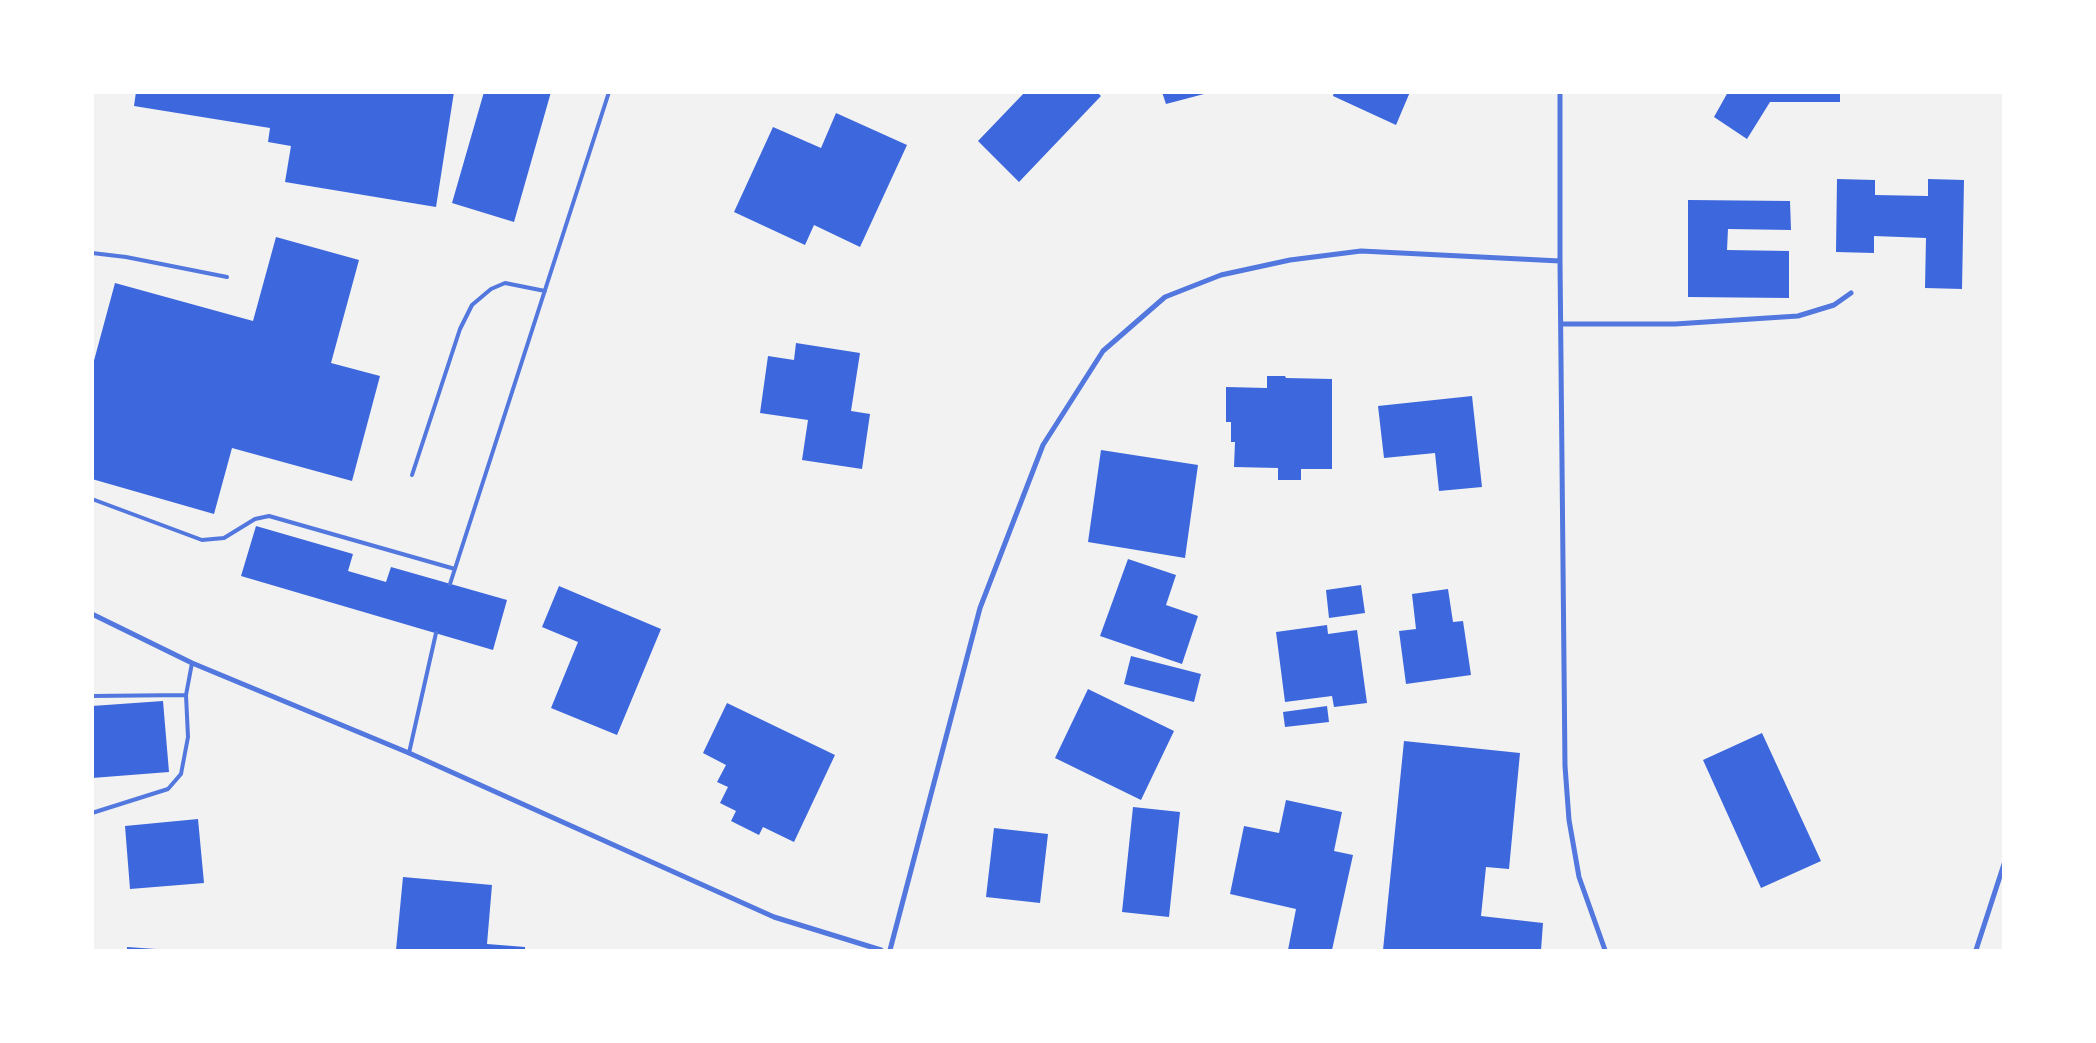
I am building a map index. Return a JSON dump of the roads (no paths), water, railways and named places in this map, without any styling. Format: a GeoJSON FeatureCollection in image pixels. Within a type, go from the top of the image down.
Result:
{"type":"FeatureCollection","features":[{"type":"Feature","properties":{"kind":"street"},"geometry":{"type":"LineString","coordinates":[[1560,92],[1565,766],[1569,820],[1579,876],[1605,950]]}},
{"type":"Feature","properties":{"kind":"street"},"geometry":{"type":"LineString","coordinates":[[890,950],[980,608],[1043,445],[1103,350],[1164,297],[1221,275],[1290,260],[1361,251],[1560,261]]}},
{"type":"Feature","properties":{"kind":"street"},"geometry":{"type":"LineString","coordinates":[[1561,324],[1674,324],[1798,316],[1834,305],[1851,293]]}},
{"type":"Feature","properties":{"kind":"street"},"geometry":{"type":"LineString","coordinates":[[92,614],[192,663],[409,753],[774,917],[882,950]]}},
{"type":"Feature","properties":{"kind":"street"},"geometry":{"type":"LineString","coordinates":[[1976,950],[2004,864]]}},
{"type":"Feature","properties":{"kind":"lane"},"geometry":{"type":"LineString","coordinates":[[450,584],[610,92]]}},
{"type":"Feature","properties":{"kind":"lane"},"geometry":{"type":"LineString","coordinates":[[92,252],[227,277]]}},
{"type":"Feature","properties":{"kind":"lane"},"geometry":{"type":"LineString","coordinates":[[412,475],[460,328],[472,305],[491,289],[505,283],[545,291]]}},
{"type":"Feature","properties":{"kind":"lane"},"geometry":{"type":"LineString","coordinates":[[92,499],[202,540],[224,538],[255,519],[269,516],[455,569]]}},
{"type":"Feature","properties":{"kind":"lane"},"geometry":{"type":"LineString","coordinates":[[409,753],[436,633]]}},
{"type":"Feature","properties":{"kind":"lane"},"geometry":{"type":"LineString","coordinates":[[92,813],[168,788],[181,774],[188,737],[186,695],[192,663]]}},
{"type":"Feature","properties":{"kind":"lane"},"geometry":{"type":"LineString","coordinates":[[92,696],[186,695]]}}]}
